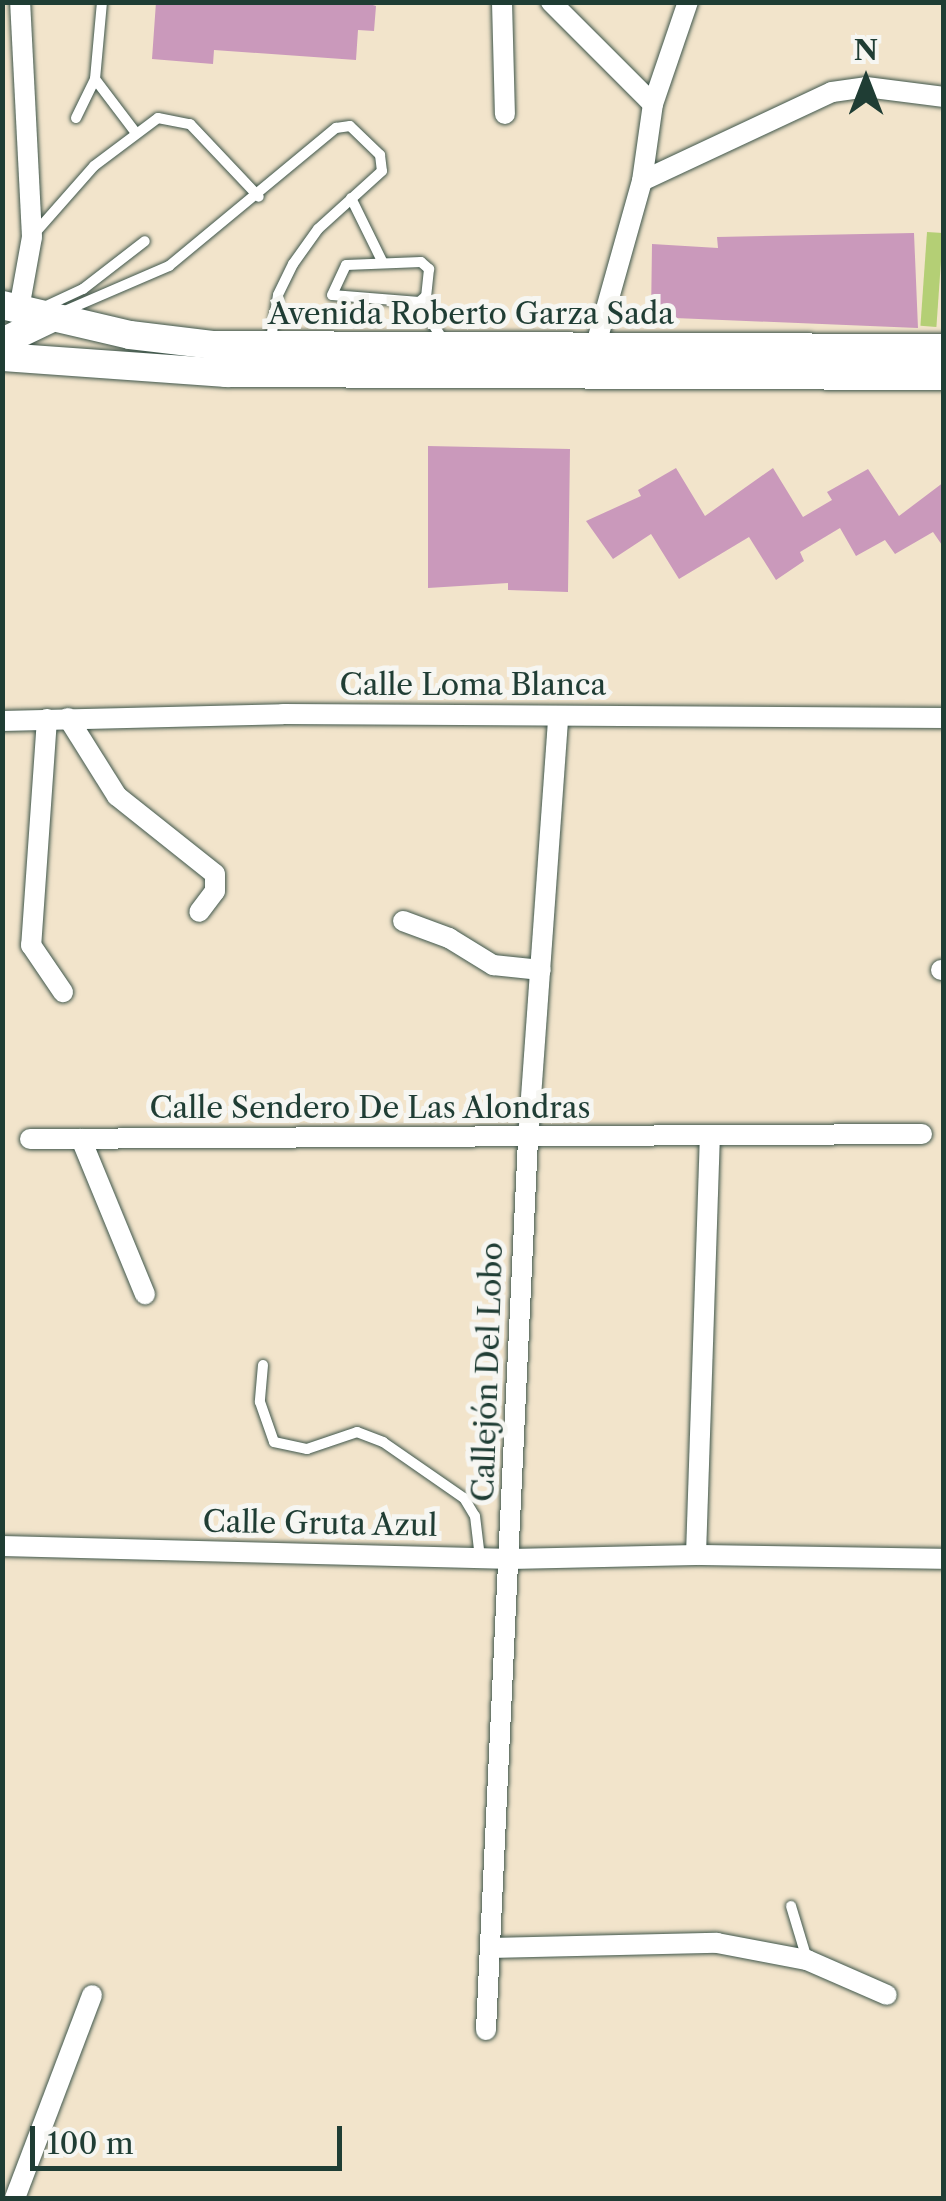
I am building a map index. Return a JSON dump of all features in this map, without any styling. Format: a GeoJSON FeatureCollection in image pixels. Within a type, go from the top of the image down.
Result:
{"type":"FeatureCollection","features":[{"type":"Feature","properties":{"kind":"street"},"geometry":{"type":"LineString","coordinates":[[2,342],[28,311],[32,238],[20,2]]}},
{"type":"Feature","properties":{"kind":"street"},"geometry":{"type":"LineString","coordinates":[[502,2],[505,114]]}},
{"type":"Feature","properties":{"kind":"street"},"geometry":{"type":"LineString","coordinates":[[550,2],[653,104]]}},
{"type":"Feature","properties":{"kind":"street"},"geometry":{"type":"LineString","coordinates":[[594,348],[642,181],[653,104],[688,2]]}},
{"type":"Feature","properties":{"kind":"street"},"geometry":{"type":"LineString","coordinates":[[642,181],[832,92],[866,87],[944,97]]}},
{"type":"Feature","properties":{"kind":"street","name":"Avenida Roberto Garza Sada"},"geometry":{"type":"LineString","coordinates":[[28,311],[172,342],[270,346],[944,348]]}},
{"type":"Feature","properties":{"kind":"street"},"geometry":{"type":"LineString","coordinates":[[153,367],[190,356],[249,358],[270,346],[294,358],[368,360],[388,373]]}},
{"type":"Feature","properties":{"kind":"street","name":"Avenida Roberto Garza Sada"},"geometry":{"type":"LineString","coordinates":[[2,357],[153,367],[388,373],[944,376]]}},
{"type":"Feature","properties":{"kind":"street","name":"Calle Loma Blanca"},"geometry":{"type":"LineString","coordinates":[[2,721],[558,716],[944,718]]}},
{"type":"Feature","properties":{"kind":"street","name":"Callejón Del Lobo"},"geometry":{"type":"LineString","coordinates":[[486,2030],[528,1139],[558,716]]}},
{"type":"Feature","properties":{"kind":"street"},"geometry":{"type":"LineString","coordinates":[[58,718],[117,796],[215,874],[215,891],[199,912]]}},
{"type":"Feature","properties":{"kind":"street"},"geometry":{"type":"LineString","coordinates":[[58,718],[31,945],[63,992]]}},
{"type":"Feature","properties":{"kind":"street"},"geometry":{"type":"LineString","coordinates":[[403,921],[448,938],[493,966],[542,970]]}},
{"type":"Feature","properties":{"kind":"street","name":"Calle Sendero De Las Alondras"},"geometry":{"type":"LineString","coordinates":[[30,1139],[922,1134]]}},
{"type":"Feature","properties":{"kind":"street"},"geometry":{"type":"LineString","coordinates":[[696,1555],[710,1136]]}},
{"type":"Feature","properties":{"kind":"street"},"geometry":{"type":"LineString","coordinates":[[81,1139],[146,1294]]}},
{"type":"Feature","properties":{"kind":"street","name":"Calle Gruta Azul"},"geometry":{"type":"LineString","coordinates":[[2,1546],[510,1559],[696,1555],[944,1559]]}},
{"type":"Feature","properties":{"kind":"street"},"geometry":{"type":"LineString","coordinates":[[490,1948],[673,1940],[808,1960],[887,1995]]}},
{"type":"Feature","properties":{"kind":"street"},"geometry":{"type":"LineString","coordinates":[[16,2198],[92,1996]]}},
{"type":"Feature","properties":{"kind":"lane"},"geometry":{"type":"LineString","coordinates":[[76,118],[95,79],[102,2]]}},
{"type":"Feature","properties":{"kind":"lane"},"geometry":{"type":"LineString","coordinates":[[95,79],[136,132]]}},
{"type":"Feature","properties":{"kind":"lane"},"geometry":{"type":"LineString","coordinates":[[32,238],[85,175],[158,118],[182,118],[258,197]]}},
{"type":"Feature","properties":{"kind":"lane"},"geometry":{"type":"LineString","coordinates":[[28,311],[169,266],[342,126],[354,129],[383,165],[292,264],[278,295],[270,346]]}},
{"type":"Feature","properties":{"kind":"lane"},"geometry":{"type":"LineString","coordinates":[[351,198],[383,263]]}},
{"type":"Feature","properties":{"kind":"lane"},"geometry":{"type":"LineString","coordinates":[[28,311],[83,289],[145,241]]}},
{"type":"Feature","properties":{"kind":"lane"},"geometry":{"type":"LineString","coordinates":[[383,263],[427,264],[426,296],[419,302],[332,295],[342,268],[383,263]]}},
{"type":"Feature","properties":{"kind":"lane"},"geometry":{"type":"LineString","coordinates":[[419,302],[447,345]]}},
{"type":"Feature","properties":{"kind":"lane"},"geometry":{"type":"LineString","coordinates":[[262,1366],[260,1402],[274,1442],[307,1449],[357,1432],[383,1442],[464,1498],[475,1516],[480,1558]]}},
{"type":"Feature","properties":{"kind":"lane"},"geometry":{"type":"LineString","coordinates":[[791,1906],[808,1960]]}},
{"type":"Feature","properties":{"kind":"green space"},"geometry":{"type":"Polygon","coordinates":[[[927,232],[943,233],[936,327],[920,326],[927,232]]]}},
{"type":"Feature","properties":{"kind":"building"},"geometry":{"type":"Polygon","coordinates":[[[156,2],[363,2],[376,6],[374,31],[358,30],[356,60],[214,50],[213,64],[152,59],[156,2]]]}},
{"type":"Feature","properties":{"kind":"building"},"geometry":{"type":"Polygon","coordinates":[[[914,233],[918,328],[651,317],[652,244],[718,248],[717,237],[914,233]]]}},
{"type":"Feature","properties":{"kind":"building"},"geometry":{"type":"Polygon","coordinates":[[[428,446],[570,449],[568,592],[508,590],[508,583],[428,588],[428,446]]]}},
{"type":"Feature","properties":{"kind":"building"},"geometry":{"type":"Polygon","coordinates":[[[676,468],[705,516],[773,468],[803,517],[832,500],[827,492],[868,469],[899,516],[944,482],[944,548],[933,532],[895,554],[885,540],[856,556],[840,528],[800,552],[804,561],[776,580],[749,537],[679,579],[651,534],[613,559],[586,521],[641,496],[638,490],[676,468]]]}}]}
